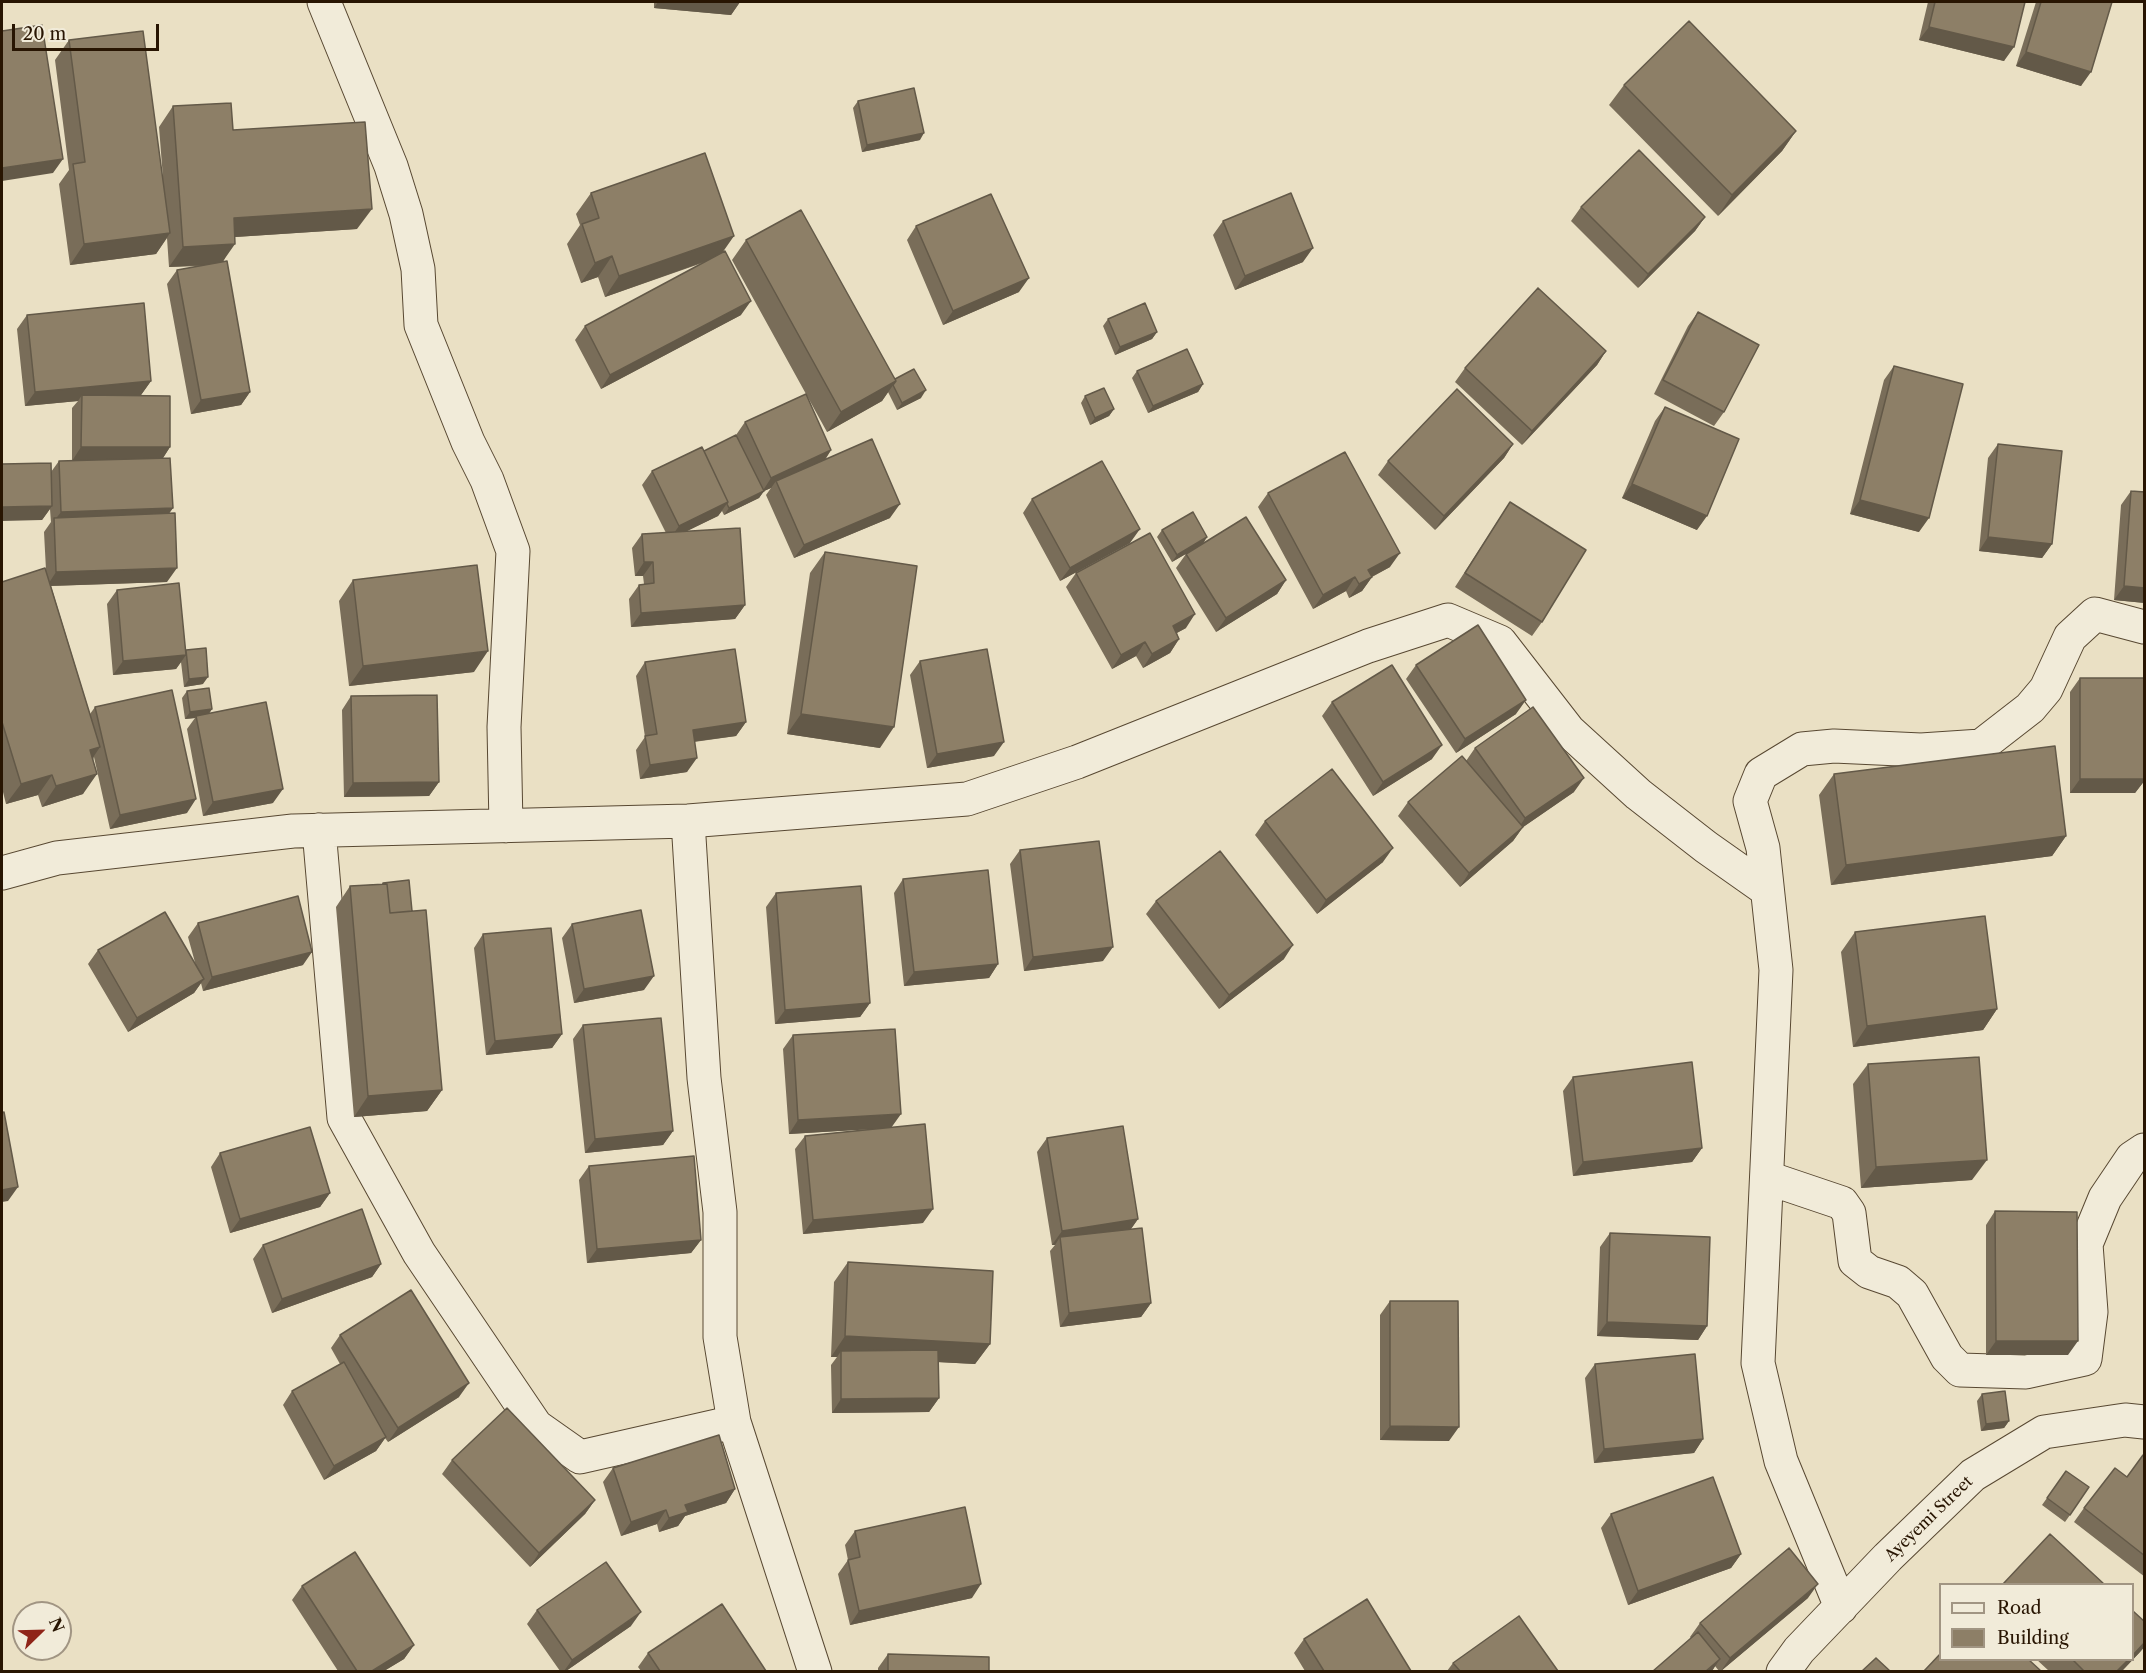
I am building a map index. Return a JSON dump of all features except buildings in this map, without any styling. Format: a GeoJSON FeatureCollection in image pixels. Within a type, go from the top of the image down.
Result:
{"type":"FeatureCollection","features":[{"type":"Feature","properties":{"kind":"street"},"geometry":{"type":"LineString","coordinates":[[324,2],[391,166],[406,214],[418,269],[421,325],[468,442],[487,480],[513,551],[504,727],[506,826]]}},
{"type":"Feature","properties":{"kind":"street"},"geometry":{"type":"LineString","coordinates":[[1841,1607],[1781,1461],[1758,1363],[1776,970],[1763,848],[1750,801],[1761,774],[1802,749],[1834,746],[1922,750],[1981,746],[2030,708],[2046,689],[2070,638],[2095,614],[2145,627]]}},
{"type":"Feature","properties":{"kind":"street"},"geometry":{"type":"LineString","coordinates":[[2,873],[57,858],[293,831],[688,821],[967,799],[1077,762],[1368,646],[1448,620],[1500,642],[1569,731],[1638,794],[1706,847],[1767,890]]}},
{"type":"Feature","properties":{"kind":"street"},"geometry":{"type":"LineString","coordinates":[[688,821],[704,1078],[720,1212],[720,1337],[734,1422],[815,1671]]}},
{"type":"Feature","properties":{"kind":"street"},"geometry":{"type":"LineString","coordinates":[[319,830],[344,1118],[418,1253],[536,1426],[580,1457],[734,1422]]}},
{"type":"Feature","properties":{"kind":"street"},"geometry":{"type":"LineString","coordinates":[[1768,1178],[1842,1203],[1849,1213],[1855,1261],[1869,1272],[1898,1282],[1912,1294],[1947,1356],[1960,1370],[2026,1372],[2085,1359],[2091,1312],[2086,1244],[2105,1198],[2133,1158],[2145,1150]]}},
{"type":"Feature","properties":{"kind":"street","name":"Ayeyemi Street"},"geometry":{"type":"LineString","coordinates":[[1783,1671],[1799,1650],[1973,1475],[2044,1432],[2125,1420],[2145,1422]]}}]}
